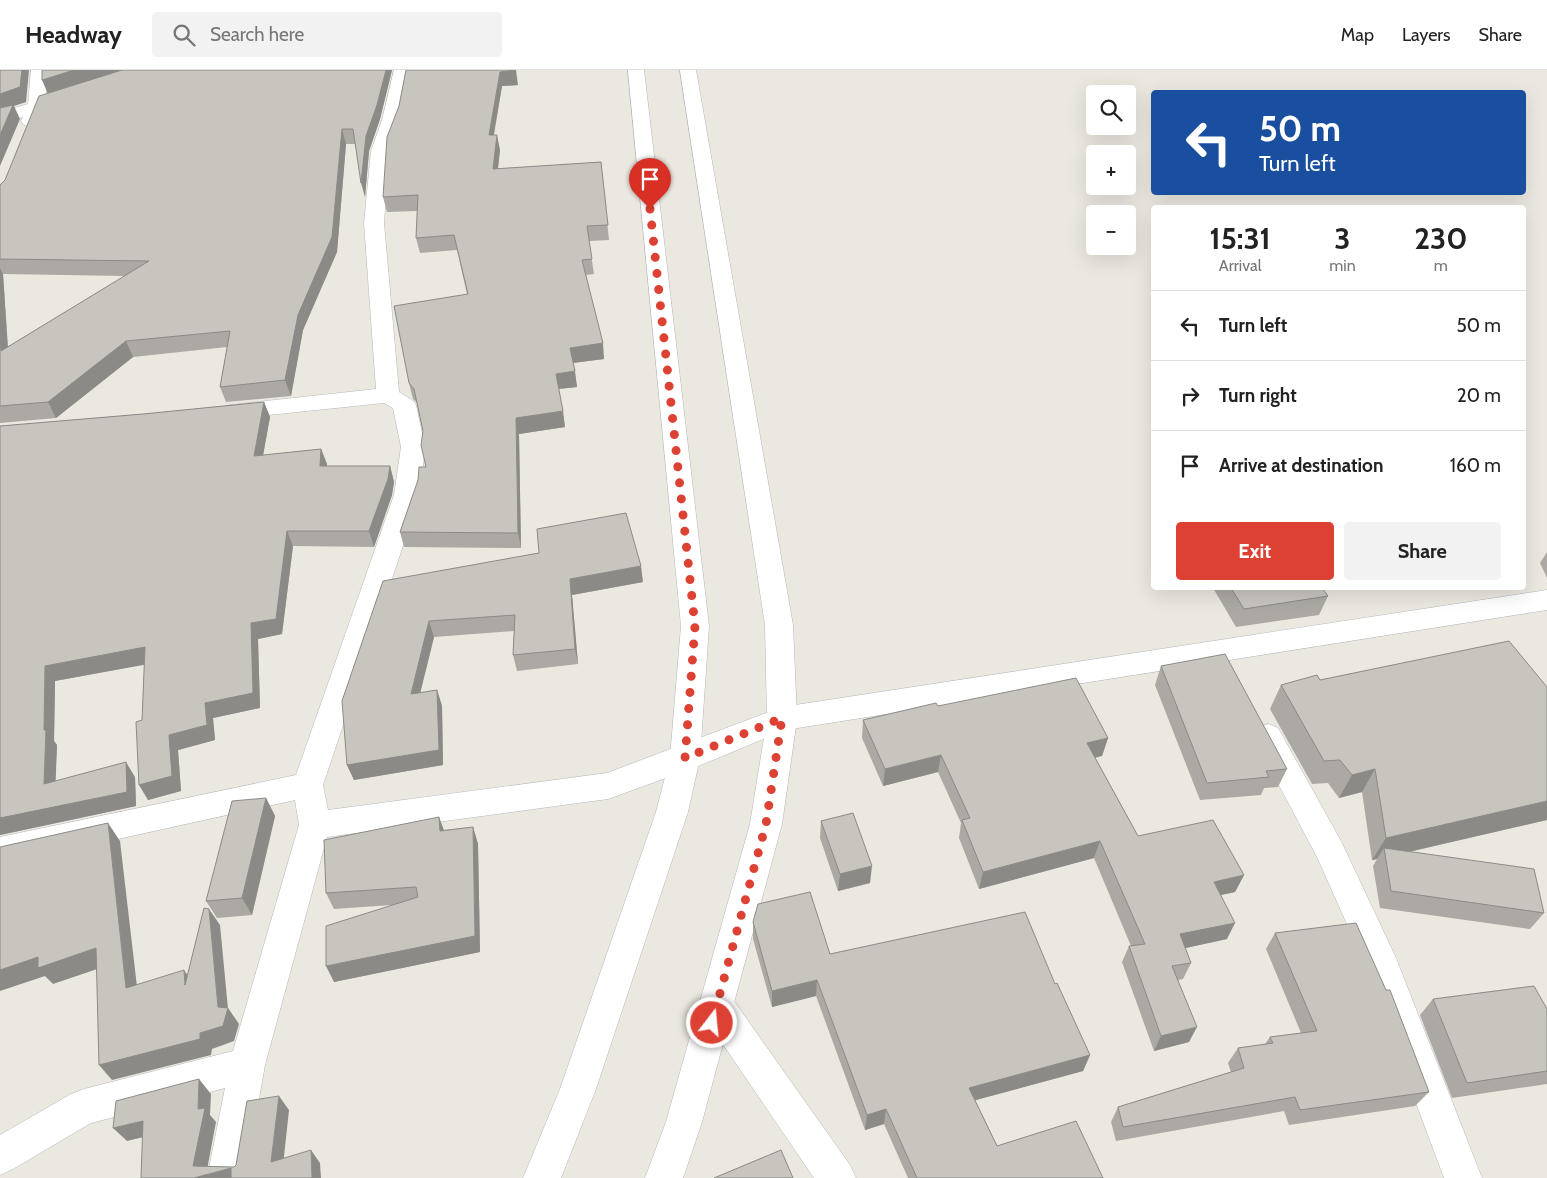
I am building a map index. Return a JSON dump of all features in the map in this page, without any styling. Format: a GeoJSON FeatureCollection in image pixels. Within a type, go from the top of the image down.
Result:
{"type":"FeatureCollection","features":[{"type":"Feature","properties":{"kind":"street"},"geometry":{"type":"LineString","coordinates":[[25,133],[36,107],[39,70]]}},
{"type":"Feature","properties":{"kind":"street"},"geometry":{"type":"LineString","coordinates":[[388,395],[374,222],[380,151],[391,120],[402,70]]}},
{"type":"Feature","properties":{"kind":"street"},"geometry":{"type":"LineString","coordinates":[[542,1178],[582,1080],[672,812],[685,758],[695,626],[636,70]]}},
{"type":"Feature","properties":{"kind":"street"},"geometry":{"type":"LineString","coordinates":[[664,1178],[684,1122],[766,824],[782,718],[779,625],[688,70]]}},
{"type":"Feature","properties":{"kind":"street"},"geometry":{"type":"LineString","coordinates":[[0,118],[82,91]]}},
{"type":"Feature","properties":{"kind":"street"},"geometry":{"type":"LineString","coordinates":[[209,414],[388,395],[404,405],[413,447],[408,495],[308,786],[315,825],[247,1065],[226,1178]]}},
{"type":"Feature","properties":{"kind":"street"},"geometry":{"type":"LineString","coordinates":[[315,825],[608,786],[685,758],[782,718],[1228,662],[1546,605]]}},
{"type":"Feature","properties":{"kind":"street"},"geometry":{"type":"LineString","coordinates":[[1254,711],[1330,851],[1375,950],[1463,1178]]}},
{"type":"Feature","properties":{"kind":"street"},"geometry":{"type":"LineString","coordinates":[[0,851],[308,786]]}},
{"type":"Feature","properties":{"kind":"street"},"geometry":{"type":"LineString","coordinates":[[717,1006],[837,1178]]}},
{"type":"Feature","properties":{"kind":"street"},"geometry":{"type":"LineString","coordinates":[[0,1156],[84,1107],[247,1065]]}},
{"type":"Feature","properties":{"kind":"building"},"geometry":{"type":"Polygon","coordinates":[[[0,70],[22,70],[20,87],[0,94],[0,70]]]}},
{"type":"Feature","properties":{"kind":"building"},"geometry":{"type":"Polygon","coordinates":[[[42,70],[74,70],[42,80],[42,70]]]}},
{"type":"Feature","properties":{"kind":"building"},"geometry":{"type":"Polygon","coordinates":[[[122,70],[386,70],[377,105],[366,136],[361,183],[353,129],[342,129],[332,237],[298,315],[285,380],[220,387],[230,331],[126,341],[48,402],[0,406],[0,334],[1,351],[149,261],[0,259],[0,185],[5,180],[39,96],[122,70]]]}},
{"type":"Feature","properties":{"kind":"building"},"geometry":{"type":"Polygon","coordinates":[[[406,70],[516,70],[500,72],[489,135],[497,135],[493,169],[601,162],[608,225],[587,226],[592,259],[582,260],[603,343],[570,348],[575,371],[556,374],[563,411],[516,418],[518,533],[400,532],[418,480],[419,467],[426,467],[421,445],[423,431],[414,389],[409,383],[394,306],[468,294],[454,235],[416,238],[418,195],[383,197],[387,137],[399,106],[406,70]]]}},
{"type":"Feature","properties":{"kind":"building"},"geometry":{"type":"Polygon","coordinates":[[[13,105],[0,135],[0,108],[13,105]]]}},
{"type":"Feature","properties":{"kind":"building"},"geometry":{"type":"Polygon","coordinates":[[[264,402],[254,456],[321,449],[320,466],[390,466],[388,479],[369,531],[287,531],[276,619],[251,623],[253,693],[205,703],[207,725],[169,735],[172,776],[139,785],[136,722],[142,720],[145,647],[45,666],[44,730],[46,730],[44,784],[126,762],[127,792],[0,818],[0,426],[264,402]]]}},
{"type":"Feature","properties":{"kind":"building"},"geometry":{"type":"Polygon","coordinates":[[[626,513],[641,566],[570,579],[575,649],[513,655],[515,615],[429,621],[411,694],[437,690],[439,750],[347,765],[342,701],[383,581],[539,553],[537,529],[626,513]]]}},
{"type":"Feature","properties":{"kind":"building"},"geometry":{"type":"Polygon","coordinates":[[[1232,590],[1324,590],[1328,596],[1244,609],[1232,590]]]}},
{"type":"Feature","properties":{"kind":"building"},"geometry":{"type":"Polygon","coordinates":[[[1509,641],[1547,687],[1547,801],[1386,838],[1375,769],[1352,775],[1340,760],[1324,761],[1281,685],[1317,675],[1320,680],[1509,641]]]}},
{"type":"Feature","properties":{"kind":"building"},"geometry":{"type":"Polygon","coordinates":[[[1225,654],[1287,769],[1266,771],[1269,777],[1207,783],[1161,666],[1225,654]]]}},
{"type":"Feature","properties":{"kind":"building"},"geometry":{"type":"Polygon","coordinates":[[[1076,678],[1108,738],[1087,743],[1138,836],[1213,820],[1244,875],[1214,882],[1235,923],[1180,934],[1191,963],[1172,966],[1197,1027],[1161,1036],[1129,946],[1145,944],[1100,841],[983,872],[962,820],[970,818],[941,755],[885,769],[863,720],[936,703],[938,706],[1076,678]]]}},
{"type":"Feature","properties":{"kind":"building"},"geometry":{"type":"Polygon","coordinates":[[[266,798],[242,898],[206,901],[232,801],[266,798]]]}},
{"type":"Feature","properties":{"kind":"building"},"geometry":{"type":"Polygon","coordinates":[[[853,813],[872,866],[840,874],[821,821],[853,813]]]}},
{"type":"Feature","properties":{"kind":"building"},"geometry":{"type":"Polygon","coordinates":[[[439,817],[440,831],[473,827],[475,936],[326,966],[326,926],[418,897],[416,887],[326,893],[324,840],[439,817]]]}},
{"type":"Feature","properties":{"kind":"building"},"geometry":{"type":"Polygon","coordinates":[[[108,823],[126,988],[184,970],[185,985],[204,908],[209,909],[218,1007],[228,1008],[223,1026],[200,1033],[200,1039],[99,1065],[96,948],[38,968],[38,957],[0,970],[0,847],[108,823]]]}},
{"type":"Feature","properties":{"kind":"building"},"geometry":{"type":"Polygon","coordinates":[[[1384,848],[1534,869],[1544,913],[1391,891],[1384,848]]]}},
{"type":"Feature","properties":{"kind":"building"},"geometry":{"type":"Polygon","coordinates":[[[810,892],[830,954],[1025,912],[1055,984],[1057,983],[1090,1055],[969,1088],[997,1146],[1076,1121],[1103,1178],[917,1178],[886,1109],[867,1115],[817,980],[772,991],[753,922],[758,904],[810,892]]]}},
{"type":"Feature","properties":{"kind":"building"},"geometry":{"type":"Polygon","coordinates":[[[1356,923],[1386,990],[1390,990],[1429,1092],[1300,1110],[1295,1097],[1123,1127],[1118,1107],[1244,1068],[1238,1048],[1273,1043],[1270,1037],[1317,1031],[1275,933],[1356,923]]]}},
{"type":"Feature","properties":{"kind":"building"},"geometry":{"type":"Polygon","coordinates":[[[1534,986],[1547,1009],[1547,1071],[1467,1083],[1433,999],[1534,986]]]}},
{"type":"Feature","properties":{"kind":"building"},"geometry":{"type":"Polygon","coordinates":[[[199,1079],[198,1109],[205,1108],[193,1166],[234,1167],[236,1165],[247,1101],[279,1096],[271,1162],[311,1150],[312,1178],[231,1178],[231,1168],[194,1178],[141,1178],[143,1121],[113,1128],[116,1101],[199,1079]]]}},
{"type":"Feature","properties":{"kind":"building"},"geometry":{"type":"Polygon","coordinates":[[[781,1150],[793,1178],[714,1178],[781,1150]]]}},
{"type":"Feature","properties":{"kind":"route"},"geometry":{"type":"LineString","coordinates":[[650,209],[695,626],[685,758],[782,718],[766,824],[712,1023]]}}]}
